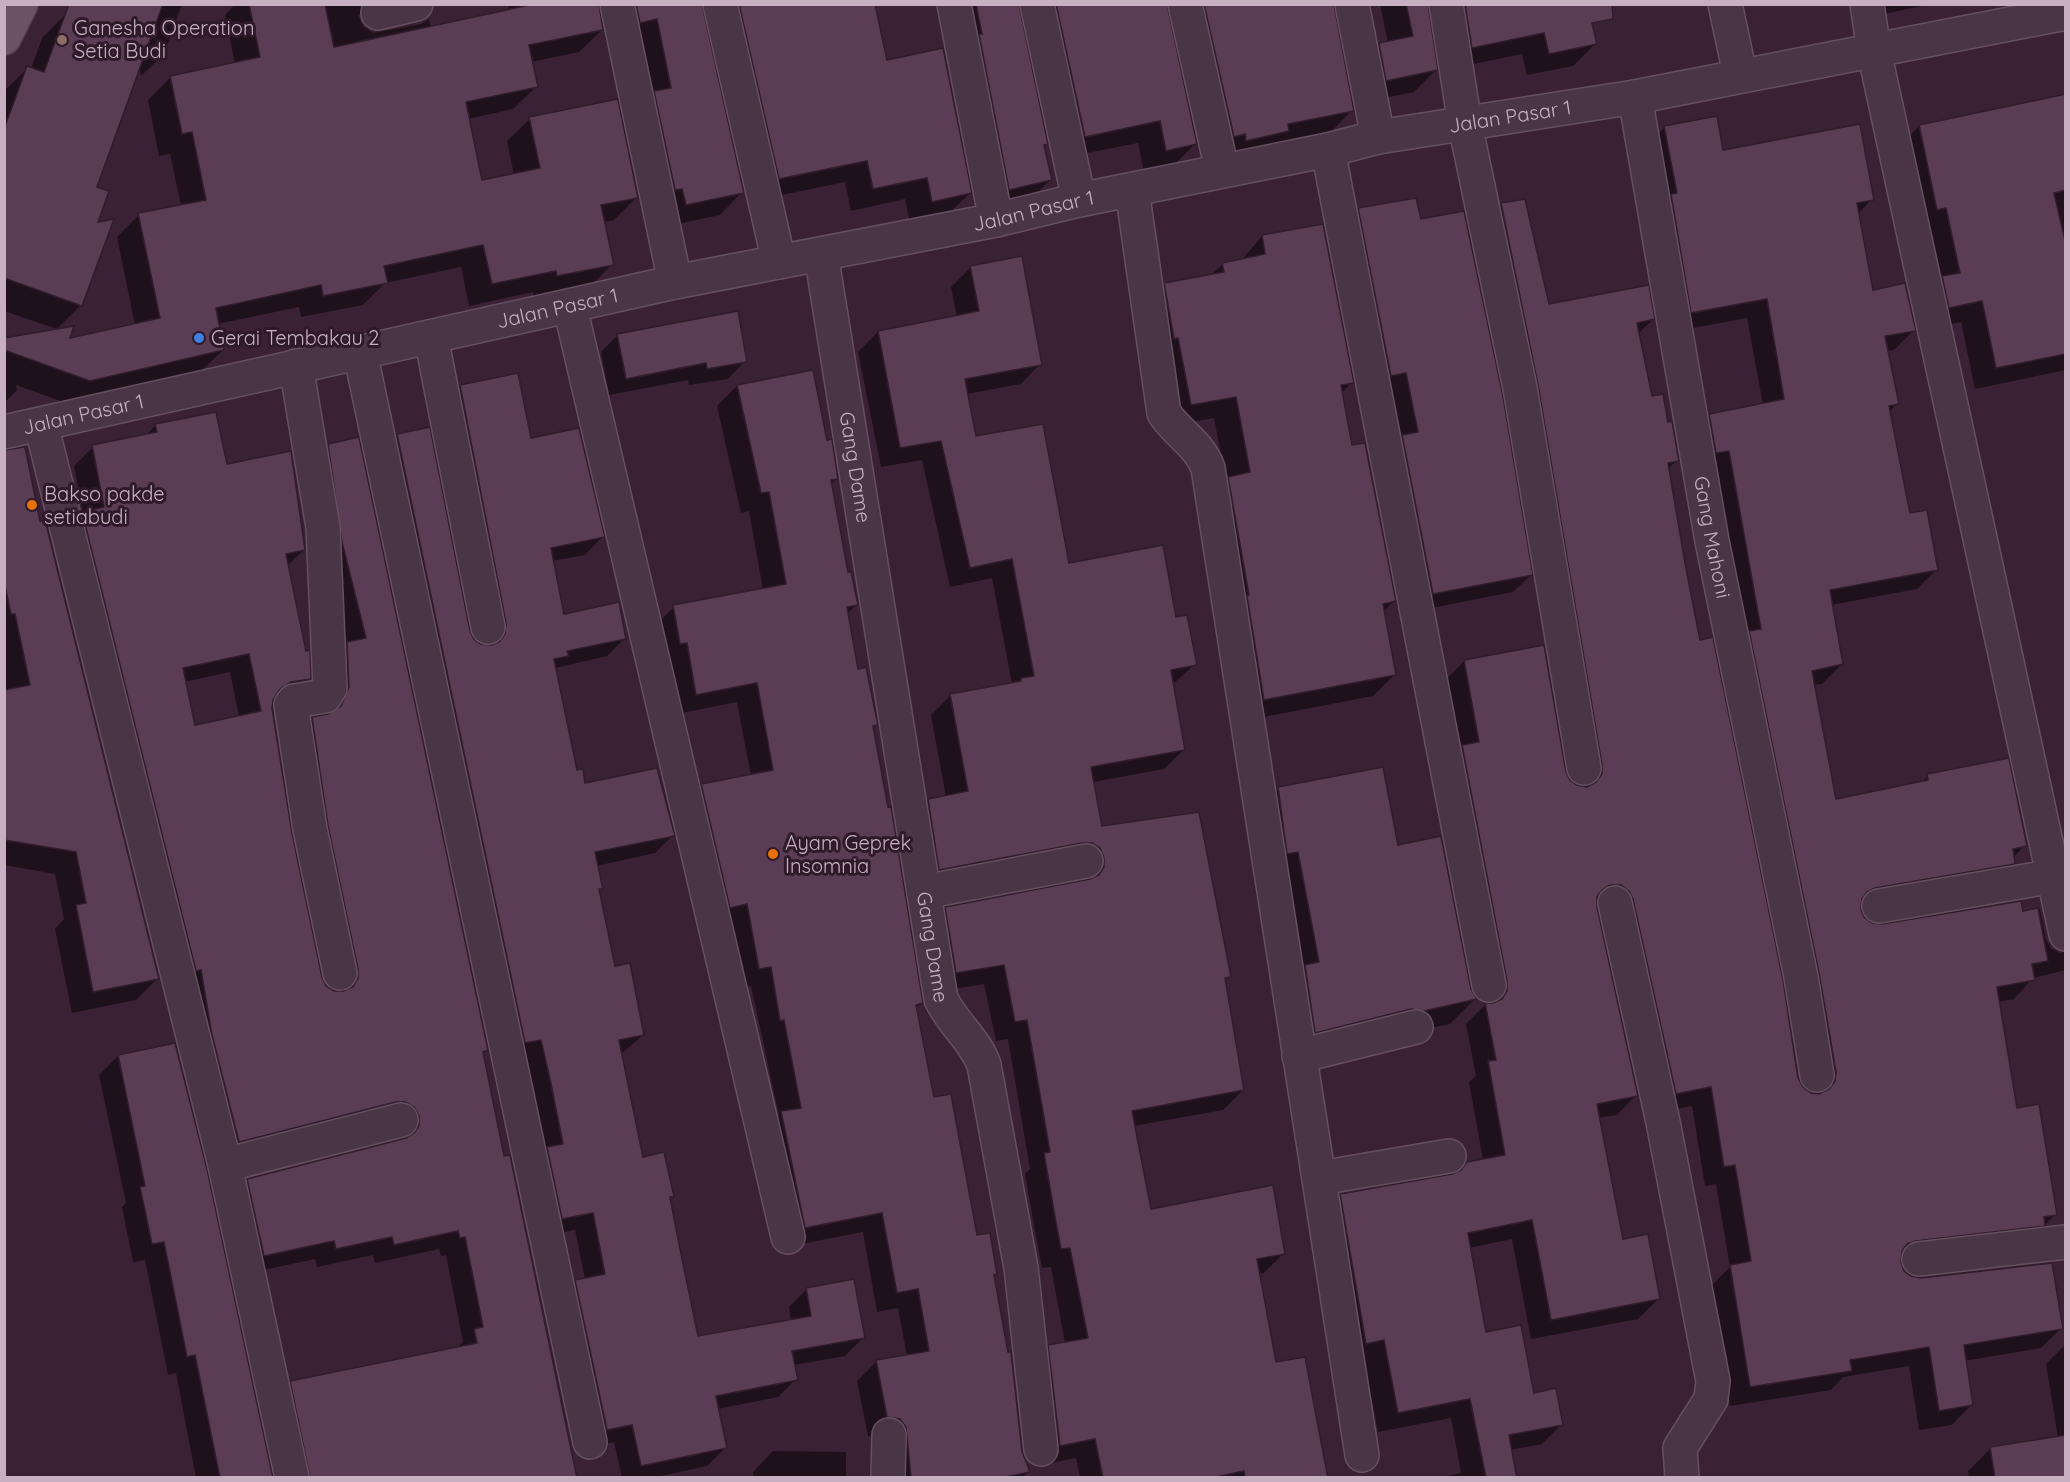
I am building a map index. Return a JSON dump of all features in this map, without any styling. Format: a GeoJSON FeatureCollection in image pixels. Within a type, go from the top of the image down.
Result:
{"type":"FeatureCollection","features":[{"type":"Feature","properties":{"kind":"main road"},"geometry":{"type":"LineString","coordinates":[[4,38],[21,4]]}},
{"type":"Feature","properties":{"kind":"street"},"geometry":{"type":"LineString","coordinates":[[378,13],[416,4]]}},
{"type":"Feature","properties":{"kind":"street"},"geometry":{"type":"LineString","coordinates":[[617,4],[675,282]]}},
{"type":"Feature","properties":{"kind":"street"},"geometry":{"type":"LineString","coordinates":[[720,4],[778,262]]}},
{"type":"Feature","properties":{"kind":"street"},"geometry":{"type":"LineString","coordinates":[[954,4],[996,220]]}},
{"type":"Feature","properties":{"kind":"street"},"geometry":{"type":"LineString","coordinates":[[1037,4],[1079,200]]}},
{"type":"Feature","properties":{"kind":"street"},"geometry":{"type":"LineString","coordinates":[[1185,4],[1222,170]]}},
{"type":"Feature","properties":{"kind":"street"},"geometry":{"type":"LineString","coordinates":[[1352,4],[1378,137]]}},
{"type":"Feature","properties":{"kind":"street"},"geometry":{"type":"LineString","coordinates":[[1446,4],[1466,124],[1520,388],[1584,768]]}},
{"type":"Feature","properties":{"kind":"street"},"geometry":{"type":"LineString","coordinates":[[1725,4],[1740,74]]}},
{"type":"Feature","properties":{"kind":"street"},"geometry":{"type":"LineString","coordinates":[[1867,4],[1874,51],[2066,934]]}},
{"type":"Feature","properties":{"kind":"street","name":"Jalan Pasar 1"},"geometry":{"type":"LineString","coordinates":[[4,432],[675,282],[996,220],[1079,200],[1328,150],[1378,137],[1635,97],[1740,74],[1874,51],[2066,13]]}},
{"type":"Feature","properties":{"kind":"street","name":"Gang Mahoni"},"geometry":{"type":"LineString","coordinates":[[1635,97],[1712,541],[1801,977],[1817,1075]]}},
{"type":"Feature","properties":{"kind":"street"},"geometry":{"type":"LineString","coordinates":[[1328,150],[1489,986]]}},
{"type":"Feature","properties":{"kind":"street"},"geometry":{"type":"LineString","coordinates":[[1131,190],[1164,413],[1172,426],[1194,444],[1202,454],[1208,468],[1362,1455]]}},
{"type":"Feature","properties":{"kind":"street","name":"Gang Dame"},"geometry":{"type":"LineString","coordinates":[[821,254],[941,999],[952,1019],[980,1053],[984,1065],[1020,1268],[1041,1449]]}},
{"type":"Feature","properties":{"kind":"street"},"geometry":{"type":"LineString","coordinates":[[570,307],[788,1238]]}},
{"type":"Feature","properties":{"kind":"street"},"geometry":{"type":"LineString","coordinates":[[431,337],[488,627]]}},
{"type":"Feature","properties":{"kind":"street"},"geometry":{"type":"LineString","coordinates":[[360,352],[590,1442]]}},
{"type":"Feature","properties":{"kind":"street"},"geometry":{"type":"LineString","coordinates":[[296,366],[323,527],[330,688],[325,696],[294,700],[291,705],[310,829],[340,973]]}},
{"type":"Feature","properties":{"kind":"street"},"geometry":{"type":"LineString","coordinates":[[41,424],[225,1165],[292,1478]]}},
{"type":"Feature","properties":{"kind":"street"},"geometry":{"type":"LineString","coordinates":[[924,892],[1086,861]]}},
{"type":"Feature","properties":{"kind":"street"},"geometry":{"type":"LineString","coordinates":[[1879,906],[2054,876]]}},
{"type":"Feature","properties":{"kind":"street"},"geometry":{"type":"LineString","coordinates":[[1615,903],[1663,1122],[1713,1381],[1711,1399],[1680,1448],[1682,1478]]}},
{"type":"Feature","properties":{"kind":"street"},"geometry":{"type":"LineString","coordinates":[[1299,1056],[1416,1027]]}},
{"type":"Feature","properties":{"kind":"street"},"geometry":{"type":"LineString","coordinates":[[225,1165],[401,1120]]}},
{"type":"Feature","properties":{"kind":"street"},"geometry":{"type":"LineString","coordinates":[[1320,1178],[1449,1156]]}},
{"type":"Feature","properties":{"kind":"street"},"geometry":{"type":"LineString","coordinates":[[1919,1259],[2066,1242]]}},
{"type":"Feature","properties":{"kind":"street"},"geometry":{"type":"LineString","coordinates":[[888,1478],[889,1435]]}},
{"type":"Feature","properties":{"kind":"building"},"geometry":{"type":"Polygon","coordinates":[[[69,4],[163,4],[97,187],[109,191],[98,222],[114,219],[82,306],[4,278],[4,129],[27,66],[44,72],[69,4]]]}},
{"type":"Feature","properties":{"kind":"building"},"geometry":{"type":"Polygon","coordinates":[[[249,4],[325,4],[334,47],[534,4],[599,4],[603,30],[529,45],[538,87],[466,102],[482,180],[540,168],[529,117],[618,99],[638,198],[601,205],[614,265],[557,276],[556,271],[492,284],[483,245],[384,266],[388,283],[323,296],[321,285],[216,308],[224,350],[90,381],[4,350],[4,338],[74,326],[70,338],[160,318],[138,213],[206,200],[192,132],[182,134],[170,76],[260,57],[249,4]]]}},
{"type":"Feature","properties":{"kind":"building"},"geometry":{"type":"Polygon","coordinates":[[[636,4],[702,4],[744,193],[686,205],[682,189],[675,190],[654,91],[671,88],[657,19],[640,23],[636,4]]]}},
{"type":"Feature","properties":{"kind":"building"},"geometry":{"type":"Polygon","coordinates":[[[739,4],[875,4],[887,60],[943,48],[972,193],[932,202],[927,178],[873,189],[867,161],[779,179],[739,4]]]}},
{"type":"Feature","properties":{"kind":"building"},"geometry":{"type":"Polygon","coordinates":[[[976,4],[1019,4],[1048,144],[1044,145],[1052,180],[1009,190],[979,34],[982,34],[976,4]]]}},
{"type":"Feature","properties":{"kind":"building"},"geometry":{"type":"Polygon","coordinates":[[[1056,4],[1167,4],[1197,144],[1166,151],[1160,121],[1085,137],[1056,4]]]}},
{"type":"Feature","properties":{"kind":"building"},"geometry":{"type":"Polygon","coordinates":[[[1204,4],[1334,4],[1354,111],[1288,124],[1289,131],[1246,141],[1245,134],[1234,137],[1204,4]]]}},
{"type":"Feature","properties":{"kind":"building"},"geometry":{"type":"Polygon","coordinates":[[[1406,4],[1428,4],[1438,70],[1386,81],[1379,43],[1413,36],[1406,4]]]}},
{"type":"Feature","properties":{"kind":"building"},"geometry":{"type":"Polygon","coordinates":[[[1465,4],[1612,4],[1613,19],[1592,23],[1597,44],[1549,54],[1544,33],[1472,48],[1465,4]]]}},
{"type":"Feature","properties":{"kind":"building"},"geometry":{"type":"Polygon","coordinates":[[[2066,94],[2066,190],[2054,193],[2066,245],[2066,354],[1996,368],[1982,301],[1949,308],[1942,276],[1960,273],[1946,208],[1937,210],[1919,125],[2066,94]]]}},
{"type":"Feature","properties":{"kind":"building"},"geometry":{"type":"Polygon","coordinates":[[[1717,116],[1723,150],[1860,124],[1874,200],[1857,203],[1873,290],[1905,283],[1916,331],[1885,336],[1899,404],[1889,406],[1910,513],[1927,510],[1938,570],[1830,590],[1843,664],[1812,671],[1836,799],[1928,780],[1927,774],[2009,758],[2027,846],[2013,849],[2015,864],[1875,888],[1867,892],[1862,899],[1861,910],[1864,917],[1872,923],[1882,924],[2021,901],[2023,911],[2038,908],[2048,961],[2032,964],[2035,980],[1997,987],[2017,1108],[2039,1104],[2057,1215],[2044,1217],[2045,1226],[1916,1241],[1907,1244],[1902,1251],[1901,1262],[1904,1271],[1911,1276],[1921,1278],[2052,1263],[2063,1329],[1964,1345],[1973,1405],[1939,1411],[1929,1347],[1850,1360],[1852,1371],[1750,1387],[1730,1265],[1751,1261],[1735,1165],[1724,1167],[1711,1087],[1676,1094],[1633,899],[1629,891],[1621,885],[1610,885],[1597,897],[1597,907],[1638,1096],[1597,1104],[1623,1239],[1648,1234],[1660,1299],[1551,1320],[1532,1220],[1468,1233],[1486,1332],[1521,1325],[1534,1393],[1556,1388],[1563,1425],[1509,1435],[1517,1478],[1486,1478],[1470,1399],[1398,1413],[1384,1340],[1366,1344],[1340,1194],[1452,1174],[1461,1170],[1467,1162],[1505,1155],[1488,1061],[1496,1060],[1485,1003],[1493,1003],[1502,999],[1507,991],[1507,981],[1462,745],[1479,742],[1464,660],[1544,645],[1566,772],[1570,780],[1577,785],[1587,787],[1596,782],[1602,774],[1538,385],[1501,203],[1525,199],[1549,304],[1649,285],[1655,319],[1637,323],[1652,396],[1663,394],[1668,422],[1672,421],[1679,461],[1668,463],[1685,563],[1700,640],[1713,637],[1783,980],[1798,1078],[1803,1087],[1811,1093],[1819,1094],[1829,1089],[1835,1081],[1836,1072],[1819,973],[1749,631],[1761,629],[1729,451],[1716,453],[1709,414],[1784,399],[1767,299],[1691,313],[1671,194],[1677,193],[1664,126],[1717,116]]]}},
{"type":"Feature","properties":{"kind":"building"},"geometry":{"type":"Polygon","coordinates":[[[1416,198],[1421,219],[1464,211],[1502,391],[1533,575],[1433,594],[1402,435],[1418,432],[1406,373],[1391,376],[1358,208],[1416,198]]]}},
{"type":"Feature","properties":{"kind":"building"},"geometry":{"type":"Polygon","coordinates":[[[1323,224],[1354,383],[1341,385],[1352,445],[1365,443],[1396,601],[1383,604],[1396,675],[1264,700],[1247,596],[1249,595],[1228,477],[1250,472],[1236,397],[1191,405],[1178,338],[1174,339],[1164,283],[1224,272],[1222,263],[1265,254],[1262,235],[1323,224]]]}},
{"type":"Feature","properties":{"kind":"building"},"geometry":{"type":"Polygon","coordinates":[[[1022,256],[1042,365],[965,379],[976,436],[1043,424],[1069,563],[1163,545],[1176,617],[1187,615],[1197,665],[1171,670],[1185,750],[1091,767],[1102,826],[1199,812],[1231,977],[1225,978],[1244,1090],[1132,1111],[1151,1209],[1273,1185],[1285,1254],[1257,1259],[1276,1362],[1305,1357],[1328,1478],[1245,1478],[1244,1471],[1211,1478],[1103,1478],[1095,1439],[1060,1446],[1048,1345],[1088,1338],[1070,1248],[1061,1249],[1044,1153],[1050,1152],[1027,1020],[1015,1022],[1004,965],[956,973],[945,907],[1090,879],[1099,875],[1104,867],[1104,858],[1100,848],[1092,843],[1082,843],[939,870],[928,799],[968,791],[950,694],[1021,681],[1021,678],[1034,676],[1012,559],[970,568],[941,441],[900,448],[878,331],[979,311],[970,266],[1022,256]]]}},
{"type":"Feature","properties":{"kind":"building"},"geometry":{"type":"Polygon","coordinates":[[[738,311],[747,362],[707,369],[706,363],[626,379],[617,334],[738,311]]]}},
{"type":"Feature","properties":{"kind":"building"},"geometry":{"type":"Polygon","coordinates":[[[813,370],[827,440],[832,439],[838,479],[831,480],[848,572],[851,571],[858,605],[847,607],[858,669],[866,667],[878,725],[873,726],[888,807],[891,806],[923,1003],[916,1005],[934,1097],[951,1094],[977,1235],[990,1233],[997,1274],[994,1275],[1008,1352],[1011,1352],[1022,1451],[1030,1472],[1000,1478],[911,1478],[906,1427],[900,1419],[887,1417],[876,1360],[929,1351],[918,1289],[897,1293],[882,1213],[805,1228],[781,1111],[801,1108],[784,1020],[780,1021],[771,967],[759,969],[747,904],[730,908],[701,784],[773,770],[757,683],[696,695],[687,643],[680,644],[673,605],[786,584],[769,492],[761,493],[737,385],[813,370]]]}},
{"type":"Feature","properties":{"kind":"building"},"geometry":{"type":"Polygon","coordinates":[[[518,373],[531,438],[579,428],[605,537],[551,548],[564,614],[619,602],[626,639],[567,651],[569,656],[554,659],[577,770],[583,769],[585,783],[657,768],[675,836],[595,852],[603,889],[599,889],[615,966],[630,963],[644,1035],[619,1040],[643,1157],[664,1152],[674,1197],[670,1197],[698,1336],[811,1316],[806,1288],[854,1279],[865,1338],[792,1351],[798,1380],[716,1396],[727,1448],[641,1466],[632,1425],[607,1430],[575,1280],[605,1274],[593,1213],[562,1219],[547,1147],[563,1144],[550,1079],[541,1040],[525,1043],[397,434],[430,427],[470,631],[474,639],[481,644],[492,645],[500,641],[505,634],[506,623],[460,385],[518,373]]]}},
{"type":"Feature","properties":{"kind":"building"},"geometry":{"type":"Polygon","coordinates":[[[216,412],[227,464],[291,451],[305,550],[286,554],[306,651],[310,650],[311,679],[291,682],[280,689],[273,700],[272,708],[292,833],[322,977],[326,986],[334,991],[343,991],[353,987],[358,978],[358,969],[328,826],[312,717],[328,714],[341,706],[349,687],[347,642],[366,638],[342,542],[328,444],[359,437],[488,1050],[483,1052],[504,1156],[510,1155],[577,1478],[310,1478],[290,1381],[477,1343],[474,1329],[483,1327],[465,1237],[460,1238],[458,1231],[394,1245],[392,1237],[336,1249],[334,1241],[264,1256],[247,1179],[406,1138],[419,1126],[419,1116],[414,1107],[405,1102],[396,1102],[239,1142],[212,1035],[201,970],[196,971],[82,512],[104,507],[92,445],[157,432],[155,424],[216,412]],[[249,654],[183,668],[195,725],[261,711],[249,654]]]}},
{"type":"Feature","properties":{"kind":"building"},"geometry":{"type":"Polygon","coordinates":[[[25,447],[40,521],[45,520],[159,979],[93,992],[76,905],[86,903],[76,852],[4,840],[4,690],[30,685],[15,614],[11,614],[4,581],[4,450],[25,447]]]}},
{"type":"Feature","properties":{"kind":"building"},"geometry":{"type":"Polygon","coordinates":[[[1383,767],[1398,845],[1441,836],[1471,989],[1477,999],[1424,1011],[1411,1009],[1315,1033],[1305,965],[1319,962],[1298,852],[1287,854],[1278,787],[1383,767]]]}},
{"type":"Feature","properties":{"kind":"building"},"geometry":{"type":"Polygon","coordinates":[[[175,1043],[207,1169],[273,1478],[220,1478],[195,1355],[187,1357],[164,1242],[152,1244],[140,1187],[145,1186],[118,1055],[175,1043]]]}},
{"type":"Feature","properties":{"kind":"building"},"geometry":{"type":"Polygon","coordinates":[[[2066,1435],[2066,1478],[1995,1478],[1990,1447],[2066,1435]]]}},
{"type":"Feature","properties":{"kind":"place","name":"Ganesha Operation Setia Budi"},"geometry":{"type":"Point","coordinates":[62,40]}},
{"type":"Feature","properties":{"kind":"place","name":"Gerai Tembakau 2"},"geometry":{"type":"Point","coordinates":[199,338]}},
{"type":"Feature","properties":{"kind":"place","name":"Bakso pakde setiabudi"},"geometry":{"type":"Point","coordinates":[32,505]}},
{"type":"Feature","properties":{"kind":"place","name":"Ayam Geprek Insomnia"},"geometry":{"type":"Point","coordinates":[773,854]}}]}
